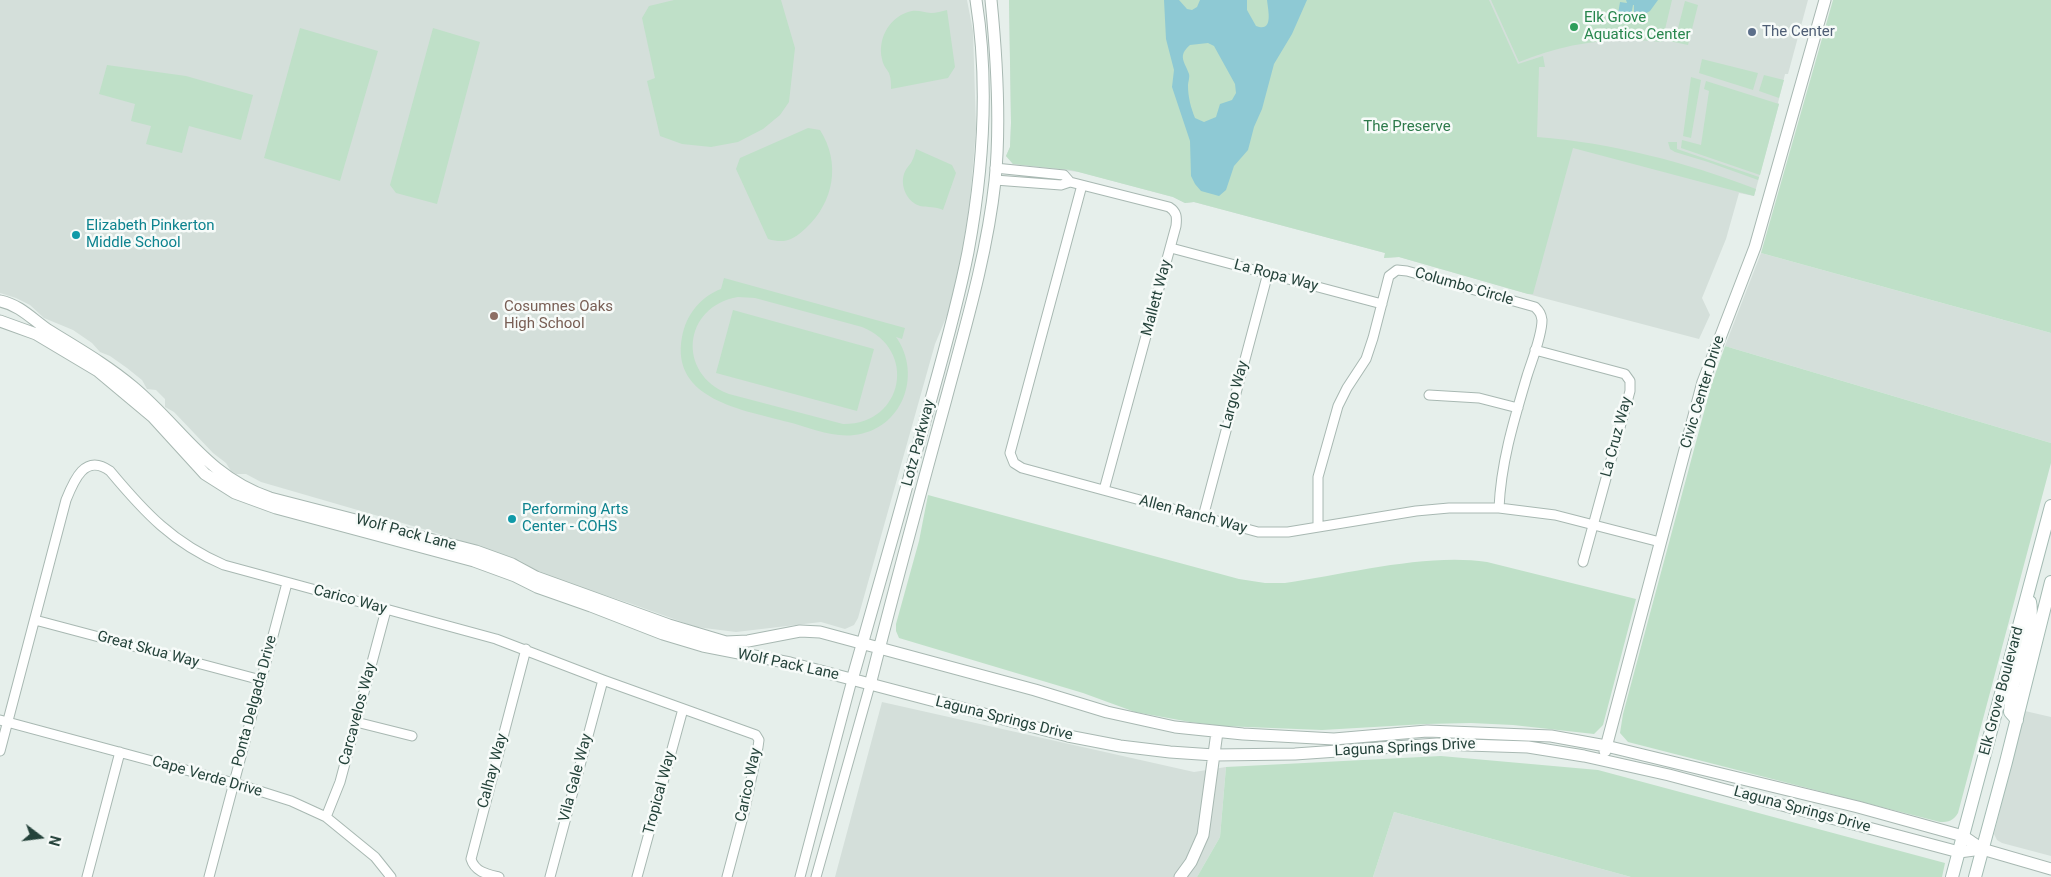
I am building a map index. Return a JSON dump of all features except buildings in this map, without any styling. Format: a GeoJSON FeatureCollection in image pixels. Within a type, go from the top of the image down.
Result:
{"type":"FeatureCollection","features":[{"type":"Feature","properties":{"kind":"main road","name":"Elk Grove Boulevard"},"geometry":{"type":"LineString","coordinates":[[1952,877],[2051,506]]}},
{"type":"Feature","properties":{"kind":"main road","name":"Elk Grove Boulevard"},"geometry":{"type":"LineString","coordinates":[[1975,877],[2017,720],[2051,582]]}},
{"type":"Feature","properties":{"kind":"main road"},"geometry":{"type":"LineString","coordinates":[[2017,720],[2010,712],[2011,691],[2031,611],[2027,596]]}},
{"type":"Feature","properties":{"kind":"street","name":"Lotz Parkway"},"geometry":{"type":"LineString","coordinates":[[800,877],[852,680],[939,369],[968,254],[974,218],[982,137],[980,34],[976,0]]}},
{"type":"Feature","properties":{"kind":"street","name":"Lotz Parkway"},"geometry":{"type":"LineString","coordinates":[[816,877],[870,684],[969,313],[982,257],[995,180],[997,100],[991,0]]}},
{"type":"Feature","properties":{"kind":"street","name":"Civic Center Drive"},"geometry":{"type":"LineString","coordinates":[[1603,760],[1703,382],[1755,247],[1825,0]]}},
{"type":"Feature","properties":{"kind":"street","name":"Mallett Way"},"geometry":{"type":"LineString","coordinates":[[994,168],[1064,175],[1070,182]]}},
{"type":"Feature","properties":{"kind":"street","name":"Mallett Way"},"geometry":{"type":"LineString","coordinates":[[995,180],[1061,185],[1070,182],[1158,204],[1174,210],[1177,217],[1104,490]]}},
{"type":"Feature","properties":{"kind":"street","name":"Allen Ranch Way"},"geometry":{"type":"LineString","coordinates":[[1082,185],[1010,453],[1014,463],[1022,468],[1258,532],[1288,532],[1416,511],[1450,508],[1499,508],[1554,514],[1660,542]]}},
{"type":"Feature","properties":{"kind":"street","name":"La Ropa Way"},"geometry":{"type":"LineString","coordinates":[[1170,248],[1382,304]]}},
{"type":"Feature","properties":{"kind":"street","name":"Columbo Circle"},"geometry":{"type":"LineString","coordinates":[[1318,527],[1318,477],[1338,406],[1366,359],[1374,338],[1389,276],[1397,270],[1535,307],[1541,312],[1542,322],[1535,350],[1504,456],[1500,480],[1499,508]]}},
{"type":"Feature","properties":{"kind":"street","name":"Largo Way"},"geometry":{"type":"LineString","coordinates":[[1203,517],[1268,273]]}},
{"type":"Feature","properties":{"kind":"street","name":"Wolf Pack Lane"},"geometry":{"type":"LineString","coordinates":[[0,301],[19,308],[47,329],[117,374],[149,401],[212,466],[231,480],[256,492],[476,551],[512,564],[536,577],[676,627],[726,642],[748,642],[807,630],[862,644]]}},
{"type":"Feature","properties":{"kind":"street","name":"Wolf Pack Lane"},"geometry":{"type":"LineString","coordinates":[[0,320],[36,334],[98,371],[152,417],[206,474],[225,487],[250,499],[276,508],[481,563],[515,576],[536,587],[686,642],[783,662],[852,680]]}},
{"type":"Feature","properties":{"kind":"street","name":"La Cruz Way"},"geometry":{"type":"LineString","coordinates":[[1535,350],[1625,374],[1630,381],[1630,391],[1583,562]]}},
{"type":"Feature","properties":{"kind":"street"},"geometry":{"type":"LineString","coordinates":[[1429,395],[1478,398],[1518,408]]}},
{"type":"Feature","properties":{"kind":"street","name":"Carico Way"},"geometry":{"type":"LineString","coordinates":[[0,752],[4,721],[35,620],[71,488],[80,473],[88,466],[95,464],[110,471],[156,522],[178,541],[204,556],[286,583],[496,639],[756,735],[759,740],[728,877]]}},
{"type":"Feature","properties":{"kind":"street","name":"Ponta Delgada Drive"},"geometry":{"type":"LineString","coordinates":[[209,877],[286,583]]}},
{"type":"Feature","properties":{"kind":"street","name":"Carcavelos Way"},"geometry":{"type":"LineString","coordinates":[[326,816],[337,794],[386,610]]}},
{"type":"Feature","properties":{"kind":"street","name":"Great Skua Way"},"geometry":{"type":"LineString","coordinates":[[35,620],[261,680]]}},
{"type":"Feature","properties":{"kind":"street","name":"Laguna Springs Drive"},"geometry":{"type":"LineString","coordinates":[[862,644],[1120,716],[1175,727],[1217,732],[1334,739],[1435,732],[1550,736],[1606,746],[1858,807],[1963,836],[1982,849],[2051,869]]}},
{"type":"Feature","properties":{"kind":"street","name":"Calhay Way"},"geometry":{"type":"LineString","coordinates":[[499,877],[478,870],[473,866],[471,859],[526,650]]}},
{"type":"Feature","properties":{"kind":"street","name":"Vila Gale Way"},"geometry":{"type":"LineString","coordinates":[[550,877],[603,680]]}},
{"type":"Feature","properties":{"kind":"street","name":"Laguna Springs Drive"},"geometry":{"type":"LineString","coordinates":[[852,680],[1068,736],[1137,748],[1214,755],[1295,754],[1436,744],[1528,747],[1603,760],[1669,775],[1959,852],[1982,849]]}},
{"type":"Feature","properties":{"kind":"street","name":"Tropical Way"},"geometry":{"type":"LineString","coordinates":[[637,877],[683,709]]}},
{"type":"Feature","properties":{"kind":"street","name":"Cape Verde Drive"},"geometry":{"type":"LineString","coordinates":[[4,721],[234,783],[291,801],[326,816],[375,858],[392,877]]}},
{"type":"Feature","properties":{"kind":"street"},"geometry":{"type":"LineString","coordinates":[[356,722],[412,736]]}},
{"type":"Feature","properties":{"kind":"street"},"geometry":{"type":"LineString","coordinates":[[1180,877],[1191,862],[1203,835],[1217,732]]}},
{"type":"Feature","properties":{"kind":"street"},"geometry":{"type":"LineString","coordinates":[[86,877],[120,752]]}},
{"type":"Feature","properties":{"kind":"shaded area","name":"Cosumnes Oaks High School"},"geometry":{"type":"Polygon","coordinates":[[[0,0],[967,0],[973,31],[976,129],[970,202],[961,258],[948,313],[935,344],[858,618],[854,625],[845,629],[821,622],[736,632],[696,627],[546,576],[519,560],[430,531],[261,482],[246,474],[236,474],[231,471],[226,463],[213,453],[174,412],[165,407],[165,399],[156,390],[147,389],[142,380],[127,368],[110,356],[100,352],[92,343],[73,330],[44,318],[30,305],[0,293],[0,0]]]}},
{"type":"Feature","properties":{"kind":"shaded area","name":"The Preserve"},"geometry":{"type":"Polygon","coordinates":[[[1009,0],[1808,0],[1788,74],[1785,74],[1779,104],[1754,196],[1739,193],[1726,239],[1702,298],[1710,315],[1699,339],[1528,294],[1399,257],[1384,258],[1385,253],[1194,202],[1185,203],[1173,197],[1079,172],[1013,164],[1006,156],[1010,147],[1011,123],[1009,0]]]}},
{"type":"Feature","properties":{"kind":"shaded area"},"geometry":{"type":"Polygon","coordinates":[[[1761,253],[2051,333],[2051,443],[1725,346],[1761,253]]]}},
{"type":"Feature","properties":{"kind":"shaded area"},"geometry":{"type":"Polygon","coordinates":[[[882,702],[1194,772],[1226,767],[1220,837],[1197,877],[835,877],[882,702]]]}},
{"type":"Feature","properties":{"kind":"shaded area"},"geometry":{"type":"Polygon","coordinates":[[[2025,711],[2051,717],[2051,856],[2002,843],[1997,840],[1994,834],[2025,711]]]}},
{"type":"Feature","properties":{"kind":"shaded area"},"geometry":{"type":"Polygon","coordinates":[[[1394,812],[1631,877],[1373,877],[1394,812]]]}},
{"type":"Feature","properties":{"kind":"green space"},"geometry":{"type":"Polygon","coordinates":[[[674,0],[781,0],[795,48],[789,102],[780,115],[763,129],[738,142],[711,147],[682,144],[660,136],[647,81],[655,78],[642,18],[649,6],[674,0]]]}},
{"type":"Feature","properties":{"kind":"green space","name":"The Preserve"},"geometry":{"type":"Polygon","coordinates":[[[1009,0],[1489,0],[1518,64],[1543,56],[1545,67],[1539,67],[1537,137],[1593,144],[1648,155],[1703,170],[1756,189],[1754,196],[1573,148],[1533,294],[1399,257],[1384,258],[1385,253],[1194,202],[1185,203],[1173,197],[1071,170],[1013,164],[1006,156],[1010,147],[1011,123],[1009,0]]]}},
{"type":"Feature","properties":{"kind":"green space","name":"Elk Grove Aquatics Center"},"geometry":{"type":"Polygon","coordinates":[[[1491,0],[1672,0],[1662,42],[1625,40],[1589,43],[1554,50],[1519,62],[1491,0]]]}},
{"type":"Feature","properties":{"kind":"green space"},"geometry":{"type":"Polygon","coordinates":[[[1833,0],[2051,0],[2051,333],[1761,253],[1833,0]]]}},
{"type":"Feature","properties":{"kind":"green space"},"geometry":{"type":"Polygon","coordinates":[[[1685,1],[1698,5],[1688,45],[1669,41],[1671,31],[1677,32],[1685,1]]]}},
{"type":"Feature","properties":{"kind":"green space"},"geometry":{"type":"Polygon","coordinates":[[[947,10],[955,67],[948,78],[891,89],[890,75],[883,63],[881,51],[883,36],[887,29],[897,17],[904,13],[915,11],[933,13],[947,10]]]}},
{"type":"Feature","properties":{"kind":"green space"},"geometry":{"type":"Polygon","coordinates":[[[300,28],[378,51],[340,181],[264,158],[300,28]]]}},
{"type":"Feature","properties":{"kind":"green space"},"geometry":{"type":"Polygon","coordinates":[[[433,28],[480,42],[437,204],[396,193],[390,185],[433,28]]]}},
{"type":"Feature","properties":{"kind":"green space"},"geometry":{"type":"Polygon","coordinates":[[[1702,59],[1758,73],[1753,90],[1699,73],[1702,59]]]}},
{"type":"Feature","properties":{"kind":"green space"},"geometry":{"type":"Polygon","coordinates":[[[107,65],[186,76],[253,95],[241,140],[189,126],[182,153],[146,144],[151,126],[131,121],[135,104],[99,94],[107,65]]]}},
{"type":"Feature","properties":{"kind":"green space"},"geometry":{"type":"Polygon","coordinates":[[[1764,75],[1784,80],[1779,98],[1759,91],[1764,75]]]}},
{"type":"Feature","properties":{"kind":"green space"},"geometry":{"type":"Polygon","coordinates":[[[1691,77],[1701,80],[1691,138],[1683,136],[1691,77]]]}},
{"type":"Feature","properties":{"kind":"green space"},"geometry":{"type":"Polygon","coordinates":[[[1706,81],[1779,104],[1760,175],[1681,148],[1682,140],[1701,145],[1709,91],[1704,89],[1706,81]]]}},
{"type":"Feature","properties":{"kind":"green space"},"geometry":{"type":"Polygon","coordinates":[[[808,128],[820,130],[831,156],[831,182],[828,194],[816,218],[797,235],[784,241],[768,239],[736,169],[740,158],[808,128]]]}},
{"type":"Feature","properties":{"kind":"green space"},"geometry":{"type":"Polygon","coordinates":[[[1668,142],[1677,142],[1677,149],[1759,177],[1758,180],[1675,152],[1670,149],[1668,142]]]}},
{"type":"Feature","properties":{"kind":"green space"},"geometry":{"type":"Polygon","coordinates":[[[916,149],[952,165],[956,173],[943,210],[915,204],[906,193],[903,184],[904,174],[912,161],[916,149]]]}},
{"type":"Feature","properties":{"kind":"green space"},"geometry":{"type":"Polygon","coordinates":[[[724,278],[905,328],[902,339],[896,337],[904,352],[908,368],[903,398],[896,412],[885,423],[871,431],[846,436],[821,432],[751,413],[714,399],[699,388],[687,375],[681,358],[682,337],[687,321],[695,308],[713,292],[721,289],[724,278]],[[738,297],[720,303],[706,313],[697,326],[693,341],[694,357],[700,372],[712,384],[729,394],[843,424],[864,421],[880,412],[891,400],[896,384],[897,368],[891,352],[880,338],[862,327],[755,298],[738,297]]]}},
{"type":"Feature","properties":{"kind":"green space"},"geometry":{"type":"Polygon","coordinates":[[[733,310],[874,349],[857,411],[716,373],[733,310]]]}},
{"type":"Feature","properties":{"kind":"green space"},"geometry":{"type":"Polygon","coordinates":[[[1725,346],[2051,443],[2051,463],[1958,813],[1950,821],[1940,822],[1628,742],[1620,733],[1623,714],[1711,386],[1725,346]]]}},
{"type":"Feature","properties":{"kind":"green space"},"geometry":{"type":"Polygon","coordinates":[[[928,495],[1239,579],[1265,583],[1285,583],[1413,562],[1463,560],[1487,562],[1636,599],[1603,725],[1594,734],[1513,725],[1471,723],[1322,730],[1222,726],[1190,722],[1135,712],[1083,693],[899,638],[896,624],[919,541],[928,495]]]}},
{"type":"Feature","properties":{"kind":"green space"},"geometry":{"type":"Polygon","coordinates":[[[1441,756],[1598,770],[1945,863],[1942,877],[1631,877],[1394,812],[1373,877],[1197,877],[1220,837],[1226,767],[1441,756]]]}},
{"type":"Feature","properties":{"kind":"water"},"geometry":{"type":"Polygon","coordinates":[[[1164,0],[1179,0],[1187,9],[1192,10],[1197,7],[1200,0],[1247,0],[1247,10],[1256,26],[1262,27],[1268,23],[1269,19],[1267,0],[1307,0],[1292,34],[1274,64],[1262,109],[1254,127],[1248,150],[1234,166],[1226,190],[1219,196],[1201,191],[1191,176],[1190,141],[1172,87],[1174,70],[1166,39],[1164,0]],[[1208,43],[1190,45],[1183,56],[1189,75],[1188,90],[1192,110],[1195,118],[1204,122],[1216,117],[1220,104],[1232,100],[1236,93],[1235,84],[1214,46],[1208,43]]]}},
{"type":"Feature","properties":{"kind":"water"},"geometry":{"type":"Polygon","coordinates":[[[1626,0],[1658,0],[1650,11],[1639,17],[1634,15],[1633,5],[1631,15],[1627,18],[1618,14],[1620,2],[1627,3],[1626,0]]]}},
{"type":"Feature","properties":{"kind":"place","name":"Elk Grove Aquatics Center"},"geometry":{"type":"Point","coordinates":[1574,27]}},
{"type":"Feature","properties":{"kind":"place","name":"The Center"},"geometry":{"type":"Point","coordinates":[1752,32]}},
{"type":"Feature","properties":{"kind":"place","name":"Elizabeth Pinkerton Middle School"},"geometry":{"type":"Point","coordinates":[76,235]}},
{"type":"Feature","properties":{"kind":"place","name":"Cosumnes Oaks High School"},"geometry":{"type":"Point","coordinates":[494,316]}},
{"type":"Feature","properties":{"kind":"place","name":"Performing Arts Center - COHS"},"geometry":{"type":"Point","coordinates":[512,519]}}]}
